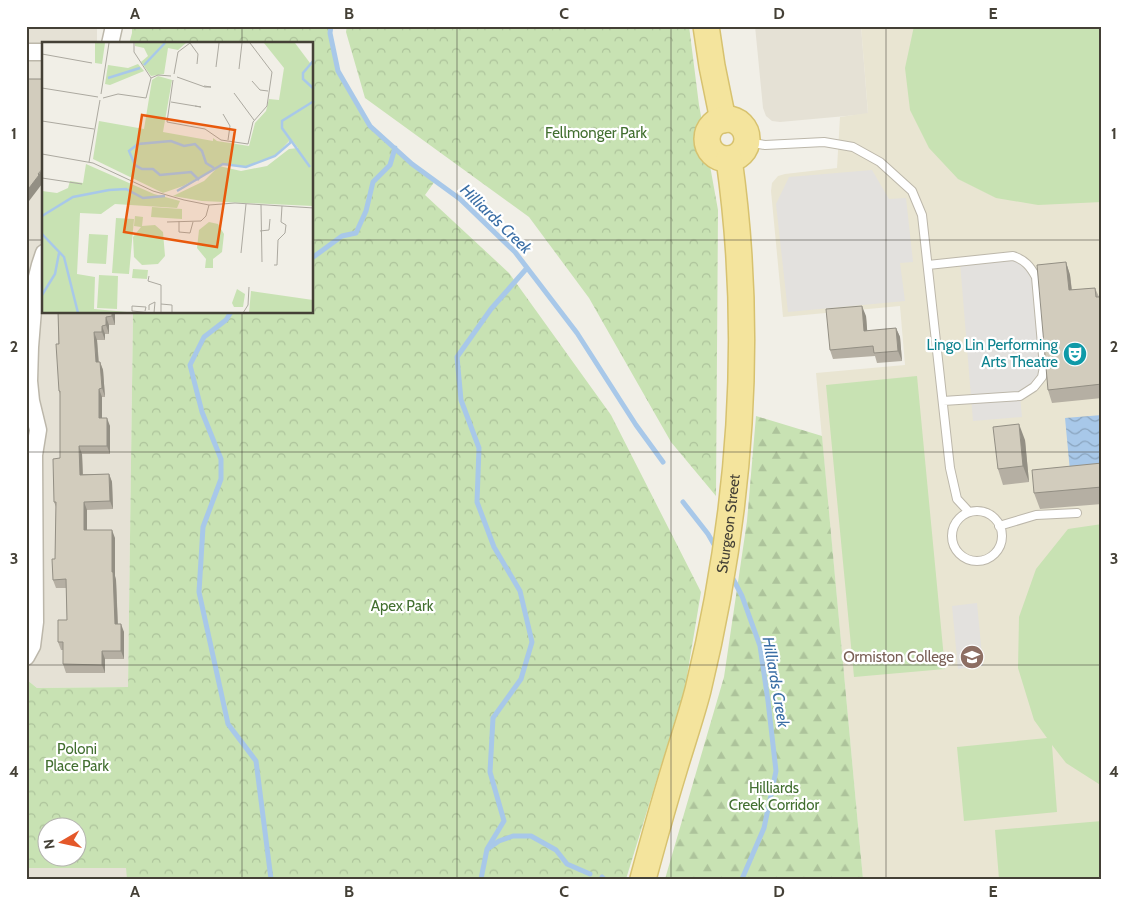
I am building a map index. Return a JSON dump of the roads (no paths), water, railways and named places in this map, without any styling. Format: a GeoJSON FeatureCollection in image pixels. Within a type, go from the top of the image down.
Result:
{"type":"FeatureCollection","features":[{"type":"Feature","properties":{"kind":"main road"},"geometry":{"type":"LineString","coordinates":[[706,26],[723,120]]}},
{"type":"Feature","properties":{"kind":"main road"},"geometry":{"type":"LineString","coordinates":[[723,120],[735,121],[741,125],[747,136],[745,148],[735,158],[729,159],[717,156],[708,146],[709,133],[712,127],[717,122],[723,120]]}},
{"type":"Feature","properties":{"kind":"main road","name":"Sturgeon Street"},"geometry":{"type":"LineString","coordinates":[[643,879],[698,692],[712,630],[732,509],[741,379],[741,308],[734,192],[729,159]]}},
{"type":"Feature","properties":{"kind":"street"},"geometry":{"type":"LineString","coordinates":[[110,42],[114,26]]}},
{"type":"Feature","properties":{"kind":"street"},"geometry":{"type":"LineString","coordinates":[[26,52],[42,52]]}},
{"type":"Feature","properties":{"kind":"street"},"geometry":{"type":"LineString","coordinates":[[26,657],[32,646],[35,622],[34,455],[38,430],[31,401],[29,381],[35,285],[42,259]]}},
{"type":"Feature","properties":{"kind":"lane"},"geometry":{"type":"LineString","coordinates":[[747,142],[765,144],[824,142],[853,147],[880,162],[912,191],[922,216],[950,468],[957,499],[969,512]]}},
{"type":"Feature","properties":{"kind":"lane"},"geometry":{"type":"LineString","coordinates":[[928,265],[1013,256],[1021,259],[1030,267],[1036,278],[1044,367],[1042,377],[1034,387],[1020,396],[943,401]]}},
{"type":"Feature","properties":{"kind":"lane"},"geometry":{"type":"LineString","coordinates":[[969,512],[987,513],[994,518],[999,526],[1002,534],[1001,542],[998,550],[992,556],[984,560],[975,561],[967,559],[955,548],[952,539],[956,523],[969,512]]}},
{"type":"Feature","properties":{"kind":"lane"},"geometry":{"type":"LineString","coordinates":[[999,526],[1036,516],[1077,513]]}},
{"type":"Feature","properties":{"kind":"water"},"geometry":{"type":"Polygon","coordinates":[[[1102,415],[1102,468],[1070,471],[1065,418],[1102,415]]]}},
{"type":"Feature","properties":{"kind":"waterway","name":"Hilliards Creek"},"geometry":{"type":"LineString","coordinates":[[331,26],[330,33],[338,71],[370,126],[412,164],[460,199],[515,252],[577,333],[636,425],[663,462]]}},
{"type":"Feature","properties":{"kind":"waterway"},"geometry":{"type":"LineString","coordinates":[[314,257],[342,236],[356,233],[366,211],[373,182],[390,165],[395,148]]}},
{"type":"Feature","properties":{"kind":"waterway"},"geometry":{"type":"LineString","coordinates":[[481,879],[487,849],[504,821],[490,772],[493,718],[521,679],[532,642],[520,591],[494,547],[477,502],[479,448],[461,400],[457,357],[491,309],[527,268]]}},
{"type":"Feature","properties":{"kind":"waterway"},"geometry":{"type":"LineString","coordinates":[[230,314],[226,320],[204,337],[190,365],[202,412],[221,459],[221,479],[203,527],[199,592],[228,724],[256,761],[271,879]]}},
{"type":"Feature","properties":{"kind":"waterway","name":"Hilliards Creek"},"geometry":{"type":"LineString","coordinates":[[683,502],[708,534],[716,548]]}},
{"type":"Feature","properties":{"kind":"waterway","name":"Hilliards Creek"},"geometry":{"type":"LineString","coordinates":[[731,575],[742,596],[760,646],[776,771],[764,828],[742,879]]}},
{"type":"Feature","properties":{"kind":"waterway"},"geometry":{"type":"LineString","coordinates":[[489,848],[499,841],[513,836],[531,836],[556,850],[567,864],[590,874]]}},
{"type":"Feature","properties":{"kind":"place","name":"Lingo Lin Performing Arts Theatre"},"geometry":{"type":"Point","coordinates":[1075,354]}},
{"type":"Feature","properties":{"kind":"place","name":"Ormiston College"},"geometry":{"type":"Point","coordinates":[972,657]}},
{"type":"Feature","properties":{"kind":"park label","name":"Fellmonger Park"},"geometry":{"type":"Point","coordinates":[596,133]}},
{"type":"Feature","properties":{"kind":"park label","name":"Apex Park"},"geometry":{"type":"Point","coordinates":[402,606]}},
{"type":"Feature","properties":{"kind":"park label","name":"Poloni Place Park"},"geometry":{"type":"Point","coordinates":[77,758]}},
{"type":"Feature","properties":{"kind":"park label","name":"Hilliards Creek Corridor"},"geometry":{"type":"Point","coordinates":[774,796]}}]}
